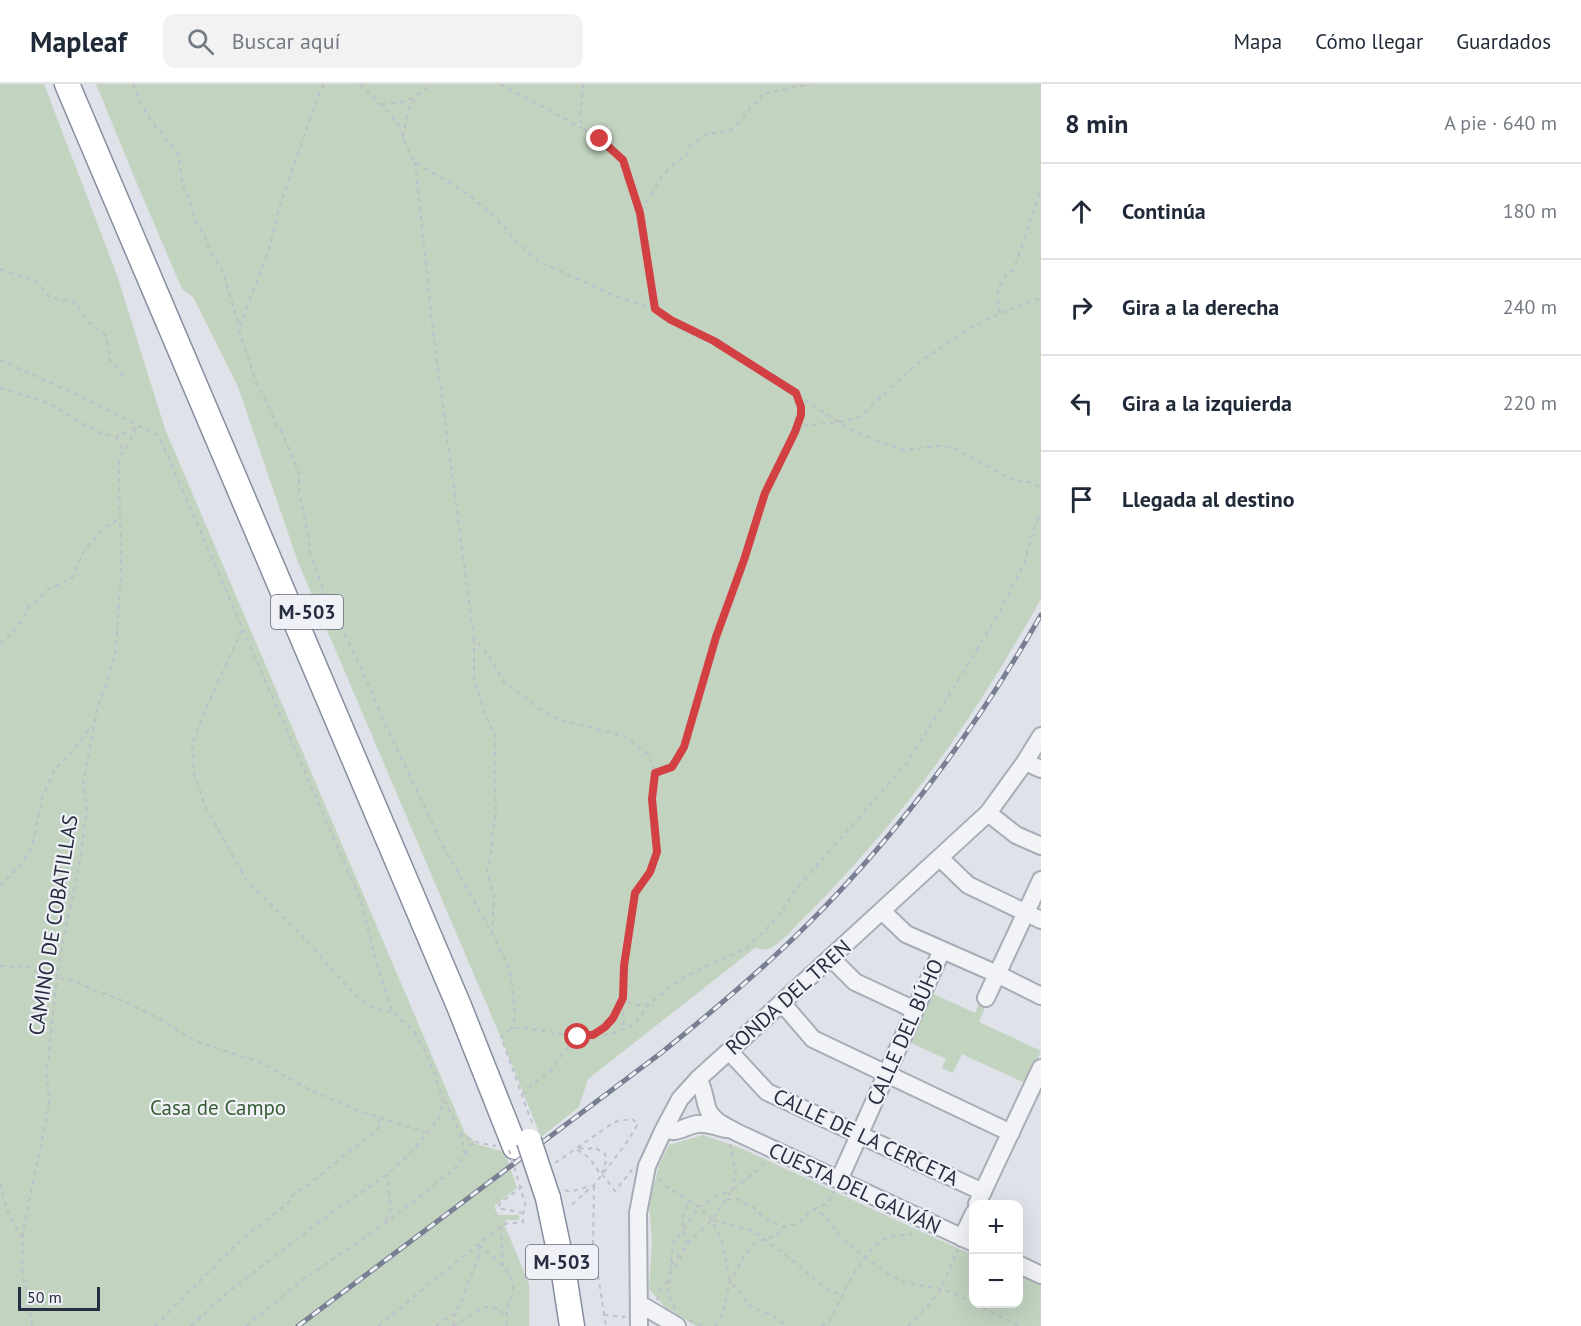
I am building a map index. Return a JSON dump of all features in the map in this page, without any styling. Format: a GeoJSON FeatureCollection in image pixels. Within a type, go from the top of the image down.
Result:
{"type":"FeatureCollection","features":[{"type":"Feature","properties":{"kind":"highway","name":"M-503"},"geometry":{"type":"LineString","coordinates":[[67,84],[449,984],[513,1146],[540,1201],[564,1274],[572,1326]]}},
{"type":"Feature","properties":{"kind":"highway","name":"M-503"},"geometry":{"type":"LineString","coordinates":[[84,84],[471,994],[513,1146]]}},
{"type":"Feature","properties":{"kind":"highway","name":"M-503"},"geometry":{"type":"LineString","coordinates":[[540,1201],[556,1326]]}},
{"type":"Feature","properties":{"kind":"street","name":"RONDA DEL TREN"},"geometry":{"type":"LineString","coordinates":[[642,1316],[638,1213],[641,1166],[680,1099],[729,1051],[988,813],[1041,736]]}},
{"type":"Feature","properties":{"kind":"street"},"geometry":{"type":"LineString","coordinates":[[1025,762],[1041,769]]}},
{"type":"Feature","properties":{"kind":"street"},"geometry":{"type":"LineString","coordinates":[[988,813],[1016,835],[1041,846]]}},
{"type":"Feature","properties":{"kind":"street"},"geometry":{"type":"LineString","coordinates":[[940,858],[968,885],[1033,916]]}},
{"type":"Feature","properties":{"kind":"street"},"geometry":{"type":"LineString","coordinates":[[986,998],[997,974],[1033,916],[1041,880]]}},
{"type":"Feature","properties":{"kind":"street"},"geometry":{"type":"LineString","coordinates":[[882,911],[906,934],[1041,996]]}},
{"type":"Feature","properties":{"kind":"street","name":"CALLE DEL BÚHO"},"geometry":{"type":"LineString","coordinates":[[839,1180],[942,950]]}},
{"type":"Feature","properties":{"kind":"street"},"geometry":{"type":"LineString","coordinates":[[831,958],[855,982],[915,1010]]}},
{"type":"Feature","properties":{"kind":"street"},"geometry":{"type":"LineString","coordinates":[[782,1003],[813,1039],[1011,1133]]}},
{"type":"Feature","properties":{"kind":"street","name":"CALLE DE LA CERCETA"},"geometry":{"type":"LineString","coordinates":[[729,1051],[767,1092],[859,1134],[980,1198]]}},
{"type":"Feature","properties":{"kind":"street"},"geometry":{"type":"LineString","coordinates":[[980,1198],[1041,1068]]}},
{"type":"Feature","properties":{"kind":"street","name":"CUESTA DEL GALVÁN"},"geometry":{"type":"LineString","coordinates":[[699,1079],[705,1091],[710,1112],[731,1131]]}},
{"type":"Feature","properties":{"kind":"street","name":"CUESTA DEL GALVÁN"},"geometry":{"type":"LineString","coordinates":[[664,1129],[674,1131],[704,1124],[731,1131],[968,1240]]}},
{"type":"Feature","properties":{"kind":"street"},"geometry":{"type":"LineString","coordinates":[[1023,1266],[1041,1275]]}},
{"type":"Feature","properties":{"kind":"street"},"geometry":{"type":"LineString","coordinates":[[642,1316],[680,1318]]}},
{"type":"Feature","properties":{"kind":"path"},"geometry":{"type":"LineString","coordinates":[[133,84],[151,121],[178,153],[183,186],[210,252],[222,270],[256,382],[276,425],[281,430],[299,473],[299,491],[309,549],[323,589],[443,846],[510,970],[514,1022],[501,1037],[527,1113]]}},
{"type":"Feature","properties":{"kind":"path"},"geometry":{"type":"LineString","coordinates":[[239,327],[270,246],[279,208],[324,84]]}},
{"type":"Feature","properties":{"kind":"path"},"geometry":{"type":"LineString","coordinates":[[360,84],[399,126],[415,162],[433,330],[474,639],[474,678],[482,707],[496,738],[496,813],[492,854],[487,873],[494,895],[492,933]]}},
{"type":"Feature","properties":{"kind":"path"},"geometry":{"type":"LineString","coordinates":[[403,137],[408,111],[416,96],[432,84]]}},
{"type":"Feature","properties":{"kind":"path"},"geometry":{"type":"LineString","coordinates":[[500,84],[584,129],[600,139],[623,160],[640,213],[655,309]]}},
{"type":"Feature","properties":{"kind":"path"},"geometry":{"type":"LineString","coordinates":[[583,84],[580,119],[584,129]]}},
{"type":"Feature","properties":{"kind":"path"},"geometry":{"type":"LineString","coordinates":[[640,213],[666,172],[687,154],[689,147],[705,135],[730,130],[752,106],[760,101],[761,94],[812,84]]}},
{"type":"Feature","properties":{"kind":"path"},"geometry":{"type":"LineString","coordinates":[[381,104],[399,103],[420,95]]}},
{"type":"Feature","properties":{"kind":"path"},"geometry":{"type":"LineString","coordinates":[[415,162],[468,194],[491,213],[538,261],[615,296],[655,309],[671,320],[714,341],[850,429],[904,450],[937,446],[956,449],[1010,479],[1029,482],[1041,487]]}},
{"type":"Feature","properties":{"kind":"path"},"geometry":{"type":"LineString","coordinates":[[1000,314],[998,287],[1014,269],[1041,189]]}},
{"type":"Feature","properties":{"kind":"path"},"geometry":{"type":"LineString","coordinates":[[0,269],[35,281],[50,297],[74,302],[89,322],[106,336],[110,360],[123,376]]}},
{"type":"Feature","properties":{"kind":"path"},"geometry":{"type":"LineString","coordinates":[[795,432],[801,426],[839,422],[859,417],[918,363],[970,328],[1041,298]]}},
{"type":"Feature","properties":{"kind":"path"},"geometry":{"type":"LineString","coordinates":[[0,360],[159,436],[361,901],[392,1012]]}},
{"type":"Feature","properties":{"kind":"path"},"geometry":{"type":"LineString","coordinates":[[0,388],[49,403],[75,420],[99,432],[116,437],[138,426]]}},
{"type":"Feature","properties":{"kind":"path"},"geometry":{"type":"LineString","coordinates":[[655,773],[672,767],[684,747],[716,637],[765,493],[801,415],[796,393]]}},
{"type":"Feature","properties":{"kind":"path","name":"CAMINO DE COBATILLAS"},"geometry":{"type":"LineString","coordinates":[[32,1326],[22,1272],[22,1241],[48,1106],[47,1071],[57,977],[80,861],[87,808],[83,783],[98,705],[117,649],[121,572],[118,470],[122,453],[138,426]]}},
{"type":"Feature","properties":{"kind":"path"},"geometry":{"type":"LineString","coordinates":[[116,437],[122,453]]}},
{"type":"Feature","properties":{"kind":"path"},"geometry":{"type":"LineString","coordinates":[[522,1095],[534,1083],[552,1071],[563,1053],[578,1037],[609,1035],[635,1024],[649,1004],[683,978],[746,949],[778,917],[796,889],[908,762],[998,615],[1024,564],[1036,522],[1041,514]]}},
{"type":"Feature","properties":{"kind":"path"},"geometry":{"type":"LineString","coordinates":[[0,644],[22,621],[28,608],[47,590],[72,578],[85,549],[105,528],[121,518]]}},
{"type":"Feature","properties":{"kind":"path"},"geometry":{"type":"LineString","coordinates":[[242,630],[192,744],[194,774],[206,808],[247,881],[295,928],[355,995],[373,1008],[392,1012],[414,1031],[425,1051],[443,1101],[460,1133],[465,1154]]}},
{"type":"Feature","properties":{"kind":"path"},"geometry":{"type":"LineString","coordinates":[[474,639],[487,653],[503,681],[541,710],[558,719],[624,736],[648,754],[655,773],[652,799],[657,852],[650,872],[635,893],[624,966],[624,1030]]}},
{"type":"Feature","properties":{"kind":"path"},"geometry":{"type":"LineString","coordinates":[[0,886],[20,865],[32,847],[42,798],[55,769],[94,724]]}},
{"type":"Feature","properties":{"kind":"path"},"geometry":{"type":"LineString","coordinates":[[0,966],[25,965],[43,976],[75,981],[162,1020],[195,1041],[257,1061],[314,1092],[357,1110],[428,1133]]}},
{"type":"Feature","properties":{"kind":"path"},"geometry":{"type":"LineString","coordinates":[[623,998],[630,1004],[640,1006],[649,1004]]}},
{"type":"Feature","properties":{"kind":"path"},"geometry":{"type":"LineString","coordinates":[[593,1035],[613,1018],[623,998]]}},
{"type":"Feature","properties":{"kind":"path"},"geometry":{"type":"LineString","coordinates":[[510,1029],[522,1027],[578,1037]]}},
{"type":"Feature","properties":{"kind":"path"},"geometry":{"type":"LineString","coordinates":[[191,1326],[227,1293],[274,1256],[407,1157],[439,1119],[443,1101]]}},
{"type":"Feature","properties":{"kind":"path"},"geometry":{"type":"LineString","coordinates":[[155,1326],[243,1238],[374,1132],[381,1125],[378,1117]]}},
{"type":"Feature","properties":{"kind":"path"},"geometry":{"type":"LineString","coordinates":[[549,1167],[618,1121],[632,1119],[637,1122],[636,1129],[594,1185],[540,1201],[498,1208],[500,1203],[540,1201],[570,1192],[594,1185]]}},
{"type":"Feature","properties":{"kind":"path"},"geometry":{"type":"LineString","coordinates":[[670,1267],[688,1243],[712,1220],[732,1190],[736,1173],[731,1131]]}},
{"type":"Feature","properties":{"kind":"path"},"geometry":{"type":"LineString","coordinates":[[460,1133],[477,1142],[513,1146],[540,1201]]}},
{"type":"Feature","properties":{"kind":"path"},"geometry":{"type":"LineString","coordinates":[[246,1326],[301,1281],[385,1223],[453,1171],[471,1145],[477,1142]]}},
{"type":"Feature","properties":{"kind":"path"},"geometry":{"type":"LineString","coordinates":[[577,1148],[594,1147],[604,1153],[607,1158],[602,1175]]}},
{"type":"Feature","properties":{"kind":"path"},"geometry":{"type":"LineString","coordinates":[[577,1148],[589,1158],[615,1191],[641,1166],[667,1187],[699,1207],[712,1220],[723,1244],[730,1281],[751,1307],[772,1315],[787,1326]]}},
{"type":"Feature","properties":{"kind":"path"},"geometry":{"type":"LineString","coordinates":[[703,1326],[680,1318],[668,1294],[673,1245],[699,1207],[732,1190],[759,1170],[771,1149]]}},
{"type":"Feature","properties":{"kind":"path"},"geometry":{"type":"LineString","coordinates":[[385,1223],[391,1209],[387,1174]]}},
{"type":"Feature","properties":{"kind":"path"},"geometry":{"type":"LineString","coordinates":[[715,1326],[722,1315],[730,1281],[746,1253],[757,1242],[776,1236],[784,1227],[799,1223],[813,1209],[827,1204],[839,1180]]}},
{"type":"Feature","properties":{"kind":"path"},"geometry":{"type":"LineString","coordinates":[[0,1184],[7,1210],[22,1241]]}},
{"type":"Feature","properties":{"kind":"path"},"geometry":{"type":"LineString","coordinates":[[594,1185],[593,1243],[606,1326]]}},
{"type":"Feature","properties":{"kind":"path"},"geometry":{"type":"LineString","coordinates":[[725,1199],[736,1199],[743,1202],[753,1207],[764,1218],[784,1227]]}},
{"type":"Feature","properties":{"kind":"path"},"geometry":{"type":"LineString","coordinates":[[670,1274],[688,1243],[682,1220],[689,1200]]}},
{"type":"Feature","properties":{"kind":"path"},"geometry":{"type":"LineString","coordinates":[[378,1326],[503,1224],[523,1222],[540,1201]]}},
{"type":"Feature","properties":{"kind":"path"},"geometry":{"type":"LineString","coordinates":[[813,1209],[827,1217],[838,1234],[885,1272],[904,1282],[946,1290],[969,1301]]}},
{"type":"Feature","properties":{"kind":"path"},"geometry":{"type":"LineString","coordinates":[[712,1220],[753,1231],[831,1292],[843,1294]]}},
{"type":"Feature","properties":{"kind":"path"},"geometry":{"type":"LineString","coordinates":[[501,1226],[502,1266]]}},
{"type":"Feature","properties":{"kind":"path"},"geometry":{"type":"LineString","coordinates":[[821,1326],[829,1322],[854,1271],[868,1253],[886,1239],[941,1228]]}},
{"type":"Feature","properties":{"kind":"path"},"geometry":{"type":"LineString","coordinates":[[908,1326],[941,1289],[968,1240]]}},
{"type":"Feature","properties":{"kind":"path"},"geometry":{"type":"LineString","coordinates":[[479,1245],[511,1276],[513,1286],[506,1310],[506,1325]]}},
{"type":"Feature","properties":{"kind":"path"},"geometry":{"type":"LineString","coordinates":[[436,1326],[455,1312],[461,1302],[480,1253],[479,1245]]}},
{"type":"Feature","properties":{"kind":"path"},"geometry":{"type":"LineString","coordinates":[[604,1315],[642,1316],[669,1279]]}},
{"type":"Feature","properties":{"kind":"path"},"geometry":{"type":"LineString","coordinates":[[453,1326],[484,1307],[498,1308],[506,1317]]}},
{"type":"Feature","properties":{"kind":"path"},"geometry":{"type":"LineString","coordinates":[[984,1308],[1020,1326]]}},
{"type":"Feature","properties":{"kind":"path"},"geometry":{"type":"LineString","coordinates":[[453,1326],[455,1312]]}},
{"type":"Feature","properties":{"kind":"green space","name":"Casa de Campo"},"geometry":{"type":"Polygon","coordinates":[[[0,84],[44,84],[117,275],[165,429],[452,1103],[465,1133],[476,1144],[505,1152],[517,1188],[494,1206],[498,1215],[519,1215],[519,1220],[506,1220],[505,1226],[529,1284],[529,1326],[0,1326],[0,84]]]}},
{"type":"Feature","properties":{"kind":"green space"},"geometry":{"type":"Polygon","coordinates":[[[96,84],[1041,84],[1041,599],[989,687],[939,761],[886,828],[829,893],[773,947],[755,948],[588,1079],[579,1107],[541,1137],[298,562],[238,387],[193,297],[182,289],[96,84]]]}},
{"type":"Feature","properties":{"kind":"green space"},"geometry":{"type":"Polygon","coordinates":[[[927,991],[975,1013],[980,1002],[986,1005],[979,1022],[1041,1051],[1027,1084],[962,1054],[953,1073],[942,1068],[946,1059],[905,1040],[927,991]]]}},
{"type":"Feature","properties":{"kind":"green space"},"geometry":{"type":"Polygon","coordinates":[[[703,1135],[743,1149],[969,1253],[969,1308],[1023,1308],[1023,1277],[1041,1285],[1041,1326],[696,1326],[665,1307],[649,1289],[652,1240],[649,1204],[659,1165],[669,1145],[703,1135]]]}},
{"type":"Feature","properties":{"kind":"railway"},"geometry":{"type":"LineString","coordinates":[[298,1326],[661,1053],[791,941],[874,853],[935,777],[991,698],[1041,615]]}},
{"type":"Feature","properties":{"kind":"route"},"geometry":{"type":"LineString","coordinates":[[578,1037],[593,1035],[605,1027],[613,1018],[623,998],[624,966],[635,893],[650,872],[657,852],[652,799],[655,773],[672,767],[684,747],[716,637],[765,493],[801,415],[796,393],[714,341],[671,320],[655,309],[640,213],[623,160],[600,139]]}}]}
